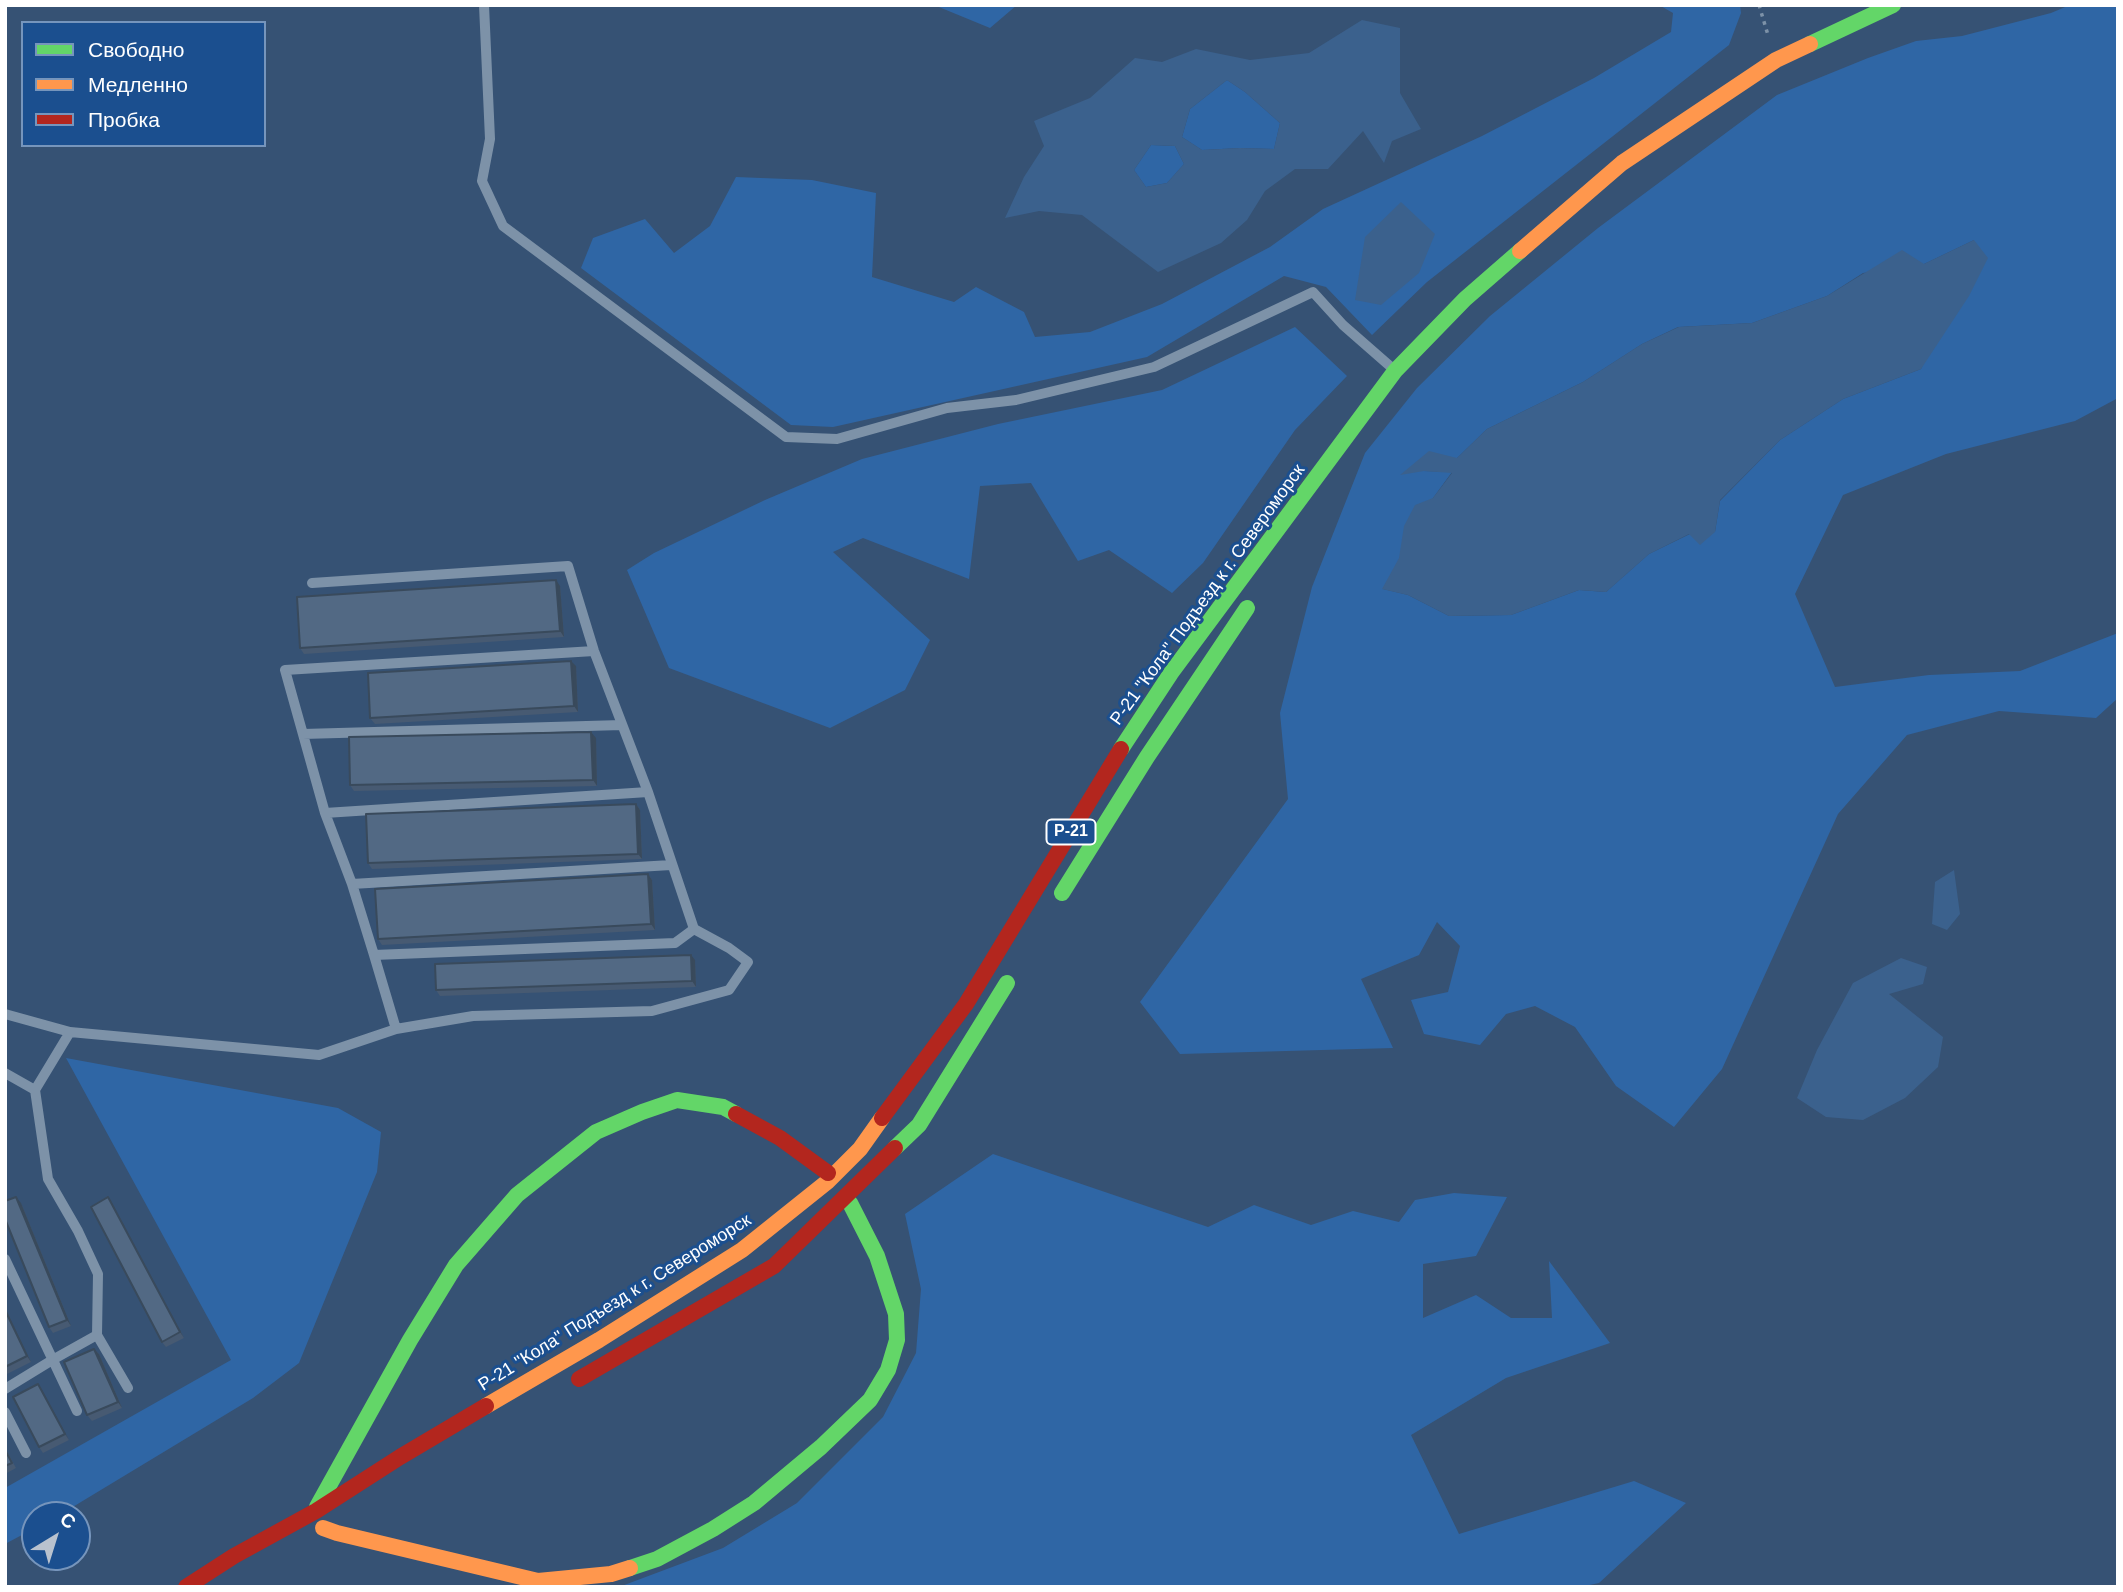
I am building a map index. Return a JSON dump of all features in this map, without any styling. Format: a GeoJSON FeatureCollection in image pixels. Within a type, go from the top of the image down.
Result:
{"type":"FeatureCollection","features":[{"type":"Feature","properties":{"kind":"main road","name":"Р-21 \"Кола\" Подъезд к г. Североморск"},"geometry":{"type":"LineString","coordinates":[[186,1587],[599,1340],[741,1250],[827,1182],[860,1149],[966,1004],[1163,684],[1395,371],[1465,299],[1622,163],[1776,60],[1893,5]]}},
{"type":"Feature","properties":{"kind":"main road"},"geometry":{"type":"LineString","coordinates":[[1338,475],[1440,325]]}},
{"type":"Feature","properties":{"kind":"main road"},"geometry":{"type":"LineString","coordinates":[[1051,911],[1147,757],[1259,590]]}},
{"type":"Feature","properties":{"kind":"main road"},"geometry":{"type":"LineString","coordinates":[[562,1389],[774,1266],[919,1125],[1015,971]]}},
{"type":"Feature","properties":{"kind":"main road"},"geometry":{"type":"LineString","coordinates":[[316,1511],[410,1340],[456,1265],[517,1195],[596,1132],[677,1100],[723,1107],[780,1138],[828,1173]]}},
{"type":"Feature","properties":{"kind":"main road"},"geometry":{"type":"LineString","coordinates":[[343,1516],[317,1531],[337,1533],[538,1581],[611,1574],[657,1559],[713,1529],[754,1503],[821,1447],[870,1400],[888,1370],[897,1340],[895,1314],[877,1256],[850,1203]]}},
{"type":"Feature","properties":{"kind":"lane"},"geometry":{"type":"LineString","coordinates":[[484,5],[490,139],[482,181],[503,226],[786,437],[837,439],[947,408],[1016,400],[1154,367],[1313,292],[1343,325],[1395,371]]}},
{"type":"Feature","properties":{"kind":"lane"},"geometry":{"type":"LineString","coordinates":[[5,1014],[70,1032],[318,1055],[396,1029],[473,1016],[652,1011],[729,990],[748,962],[694,929],[648,792],[594,651],[568,566],[312,583]]}},
{"type":"Feature","properties":{"kind":"lane"},"geometry":{"type":"LineString","coordinates":[[396,1029],[352,884],[325,813],[285,670],[594,651]]}},
{"type":"Feature","properties":{"kind":"lane"},"geometry":{"type":"LineString","coordinates":[[303,734],[622,726]]}},
{"type":"Feature","properties":{"kind":"lane"},"geometry":{"type":"LineString","coordinates":[[325,813],[648,792]]}},
{"type":"Feature","properties":{"kind":"lane"},"geometry":{"type":"LineString","coordinates":[[352,884],[671,865]]}},
{"type":"Feature","properties":{"kind":"lane"},"geometry":{"type":"LineString","coordinates":[[374,955],[675,943],[694,929]]}},
{"type":"Feature","properties":{"kind":"lane"},"geometry":{"type":"LineString","coordinates":[[70,1032],[35,1090],[48,1179],[78,1231],[98,1274],[97,1335],[128,1388]]}},
{"type":"Feature","properties":{"kind":"lane"},"geometry":{"type":"LineString","coordinates":[[5,1073],[35,1090]]}},
{"type":"Feature","properties":{"kind":"lane"},"geometry":{"type":"LineString","coordinates":[[5,1259],[77,1411]]}},
{"type":"Feature","properties":{"kind":"lane"},"geometry":{"type":"LineString","coordinates":[[5,1389],[97,1335]]}},
{"type":"Feature","properties":{"kind":"lane"},"geometry":{"type":"LineString","coordinates":[[5,1412],[26,1453]]}},
{"type":"Feature","properties":{"kind":"shaded area"},"geometry":{"type":"Polygon","coordinates":[[[934,5],[1017,5],[990,28],[934,5]]]}},
{"type":"Feature","properties":{"kind":"shaded area"},"geometry":{"type":"Polygon","coordinates":[[[1659,5],[1740,5],[1741,13],[1729,45],[1427,282],[1372,335],[1326,287],[1284,276],[1147,357],[833,427],[791,425],[581,268],[593,238],[645,219],[674,253],[710,226],[736,177],[812,180],[876,193],[872,277],[954,302],[976,287],[1024,312],[1035,337],[1090,332],[1162,304],[1270,247],[1323,209],[1482,136],[1594,78],[1671,32],[1673,13],[1659,5]]]}},
{"type":"Feature","properties":{"kind":"shaded area"},"geometry":{"type":"Polygon","coordinates":[[[2070,5],[2118,5],[2118,398],[2075,421],[1946,454],[1843,495],[1795,594],[1835,687],[1929,675],[2020,671],[2118,633],[2118,698],[2096,718],[1999,711],[1907,735],[1838,814],[1722,1069],[1674,1127],[1616,1086],[1575,1027],[1535,1006],[1506,1014],[1480,1045],[1424,1034],[1411,1000],[1448,992],[1460,946],[1437,922],[1419,955],[1361,979],[1393,1048],[1180,1054],[1140,1002],[1288,799],[1280,713],[1312,587],[1365,453],[1417,388],[1490,316],[1598,228],[1777,95],[1916,41],[1962,36],[2051,13],[2070,5]],[[1974,240],[1924,264],[1863,273],[1827,296],[1752,323],[1678,327],[1642,344],[1583,382],[1487,429],[1457,458],[1424,471],[1452,472],[1433,498],[1383,589],[1408,595],[1449,616],[1511,615],[1579,590],[1606,592],[1649,554],[1690,534],[1715,532],[1720,501],[1780,440],[1843,399],[1921,369],[1974,240]]]}},
{"type":"Feature","properties":{"kind":"shaded area"},"geometry":{"type":"Polygon","coordinates":[[[1362,20],[1400,28],[1400,93],[1421,129],[1392,141],[1384,163],[1363,131],[1328,169],[1295,169],[1265,191],[1247,220],[1221,243],[1158,272],[1082,215],[1039,211],[1005,218],[1024,177],[1044,146],[1034,121],[1090,98],[1135,58],[1162,62],[1196,49],[1250,60],[1309,53],[1362,20]],[[1227,80],[1190,109],[1182,137],[1202,150],[1274,149],[1280,123],[1227,80]],[[1151,145],[1134,170],[1146,187],[1167,183],[1184,164],[1175,146],[1151,145]]]}},
{"type":"Feature","properties":{"kind":"shaded area"},"geometry":{"type":"Polygon","coordinates":[[[1227,80],[1280,123],[1274,149],[1202,150],[1182,137],[1190,109],[1227,80]]]}},
{"type":"Feature","properties":{"kind":"shaded area"},"geometry":{"type":"Polygon","coordinates":[[[1151,145],[1175,146],[1184,164],[1167,183],[1146,187],[1134,170],[1151,145]]]}},
{"type":"Feature","properties":{"kind":"shaded area"},"geometry":{"type":"Polygon","coordinates":[[[1401,202],[1435,234],[1419,273],[1381,305],[1355,300],[1365,237],[1401,202]]]}},
{"type":"Feature","properties":{"kind":"shaded area"},"geometry":{"type":"Polygon","coordinates":[[[1974,240],[1988,258],[1969,296],[1921,369],[1843,399],[1780,440],[1720,500],[1715,532],[1700,545],[1689,534],[1649,554],[1606,592],[1579,590],[1511,615],[1449,616],[1408,595],[1382,589],[1399,558],[1404,526],[1415,505],[1433,498],[1452,473],[1424,471],[1400,475],[1429,451],[1457,458],[1487,429],[1583,382],[1642,344],[1679,327],[1752,323],[1827,296],[1902,250],[1924,264],[1974,240]]]}},
{"type":"Feature","properties":{"kind":"shaded area"},"geometry":{"type":"Polygon","coordinates":[[[1295,327],[1347,376],[1295,430],[1203,563],[1172,593],[1109,550],[1078,561],[1031,483],[980,486],[969,579],[863,538],[833,552],[930,640],[905,690],[830,728],[669,668],[627,570],[654,553],[765,500],[862,459],[998,424],[1162,390],[1295,327]]]}},
{"type":"Feature","properties":{"kind":"shaded area"},"geometry":{"type":"Polygon","coordinates":[[[1954,870],[1960,914],[1947,930],[1932,924],[1935,882],[1954,870]]]}},
{"type":"Feature","properties":{"kind":"shaded area"},"geometry":{"type":"Polygon","coordinates":[[[1901,958],[1927,967],[1923,984],[1889,994],[1943,1037],[1938,1067],[1905,1098],[1863,1120],[1826,1117],[1797,1098],[1817,1050],[1853,983],[1901,958]]]}},
{"type":"Feature","properties":{"kind":"shaded area"},"geometry":{"type":"Polygon","coordinates":[[[66,1058],[338,1108],[381,1132],[377,1172],[299,1363],[253,1398],[83,1501],[21,1501],[21,1535],[5,1544],[5,1488],[231,1360],[66,1058]]]}},
{"type":"Feature","properties":{"kind":"shaded area"},"geometry":{"type":"Polygon","coordinates":[[[993,1154],[1208,1227],[1254,1205],[1311,1225],[1353,1211],[1399,1222],[1415,1200],[1454,1193],[1507,1197],[1476,1256],[1423,1264],[1423,1318],[1476,1295],[1511,1318],[1552,1318],[1549,1261],[1610,1343],[1506,1378],[1411,1435],[1459,1534],[1634,1481],[1686,1503],[1599,1583],[1580,1587],[619,1587],[723,1548],[797,1503],[883,1417],[916,1353],[921,1289],[905,1214],[993,1154]]]}},
{"type":"Feature","properties":{"kind":"building"},"geometry":{"type":"Polygon","coordinates":[[[556,580],[560,631],[300,648],[297,597],[556,580]]]}},
{"type":"Feature","properties":{"kind":"building"},"geometry":{"type":"Polygon","coordinates":[[[571,661],[574,706],[370,718],[368,673],[571,661]]]}},
{"type":"Feature","properties":{"kind":"building"},"geometry":{"type":"Polygon","coordinates":[[[591,732],[593,780],[350,785],[349,737],[591,732]]]}},
{"type":"Feature","properties":{"kind":"building"},"geometry":{"type":"Polygon","coordinates":[[[636,804],[638,854],[368,863],[366,814],[636,804]]]}},
{"type":"Feature","properties":{"kind":"building"},"geometry":{"type":"Polygon","coordinates":[[[648,874],[651,924],[378,939],[375,889],[648,874]]]}},
{"type":"Feature","properties":{"kind":"building"},"geometry":{"type":"Polygon","coordinates":[[[691,955],[692,981],[436,990],[435,964],[691,955]]]}},
{"type":"Feature","properties":{"kind":"building"},"geometry":{"type":"Polygon","coordinates":[[[16,1197],[67,1320],[49,1327],[5,1219],[5,1201],[16,1197]]]}},
{"type":"Feature","properties":{"kind":"building"},"geometry":{"type":"Polygon","coordinates":[[[108,1197],[180,1332],[162,1342],[91,1207],[108,1197]]]}},
{"type":"Feature","properties":{"kind":"building"},"geometry":{"type":"Polygon","coordinates":[[[5,1310],[27,1356],[5,1367],[5,1310]]]}},
{"type":"Feature","properties":{"kind":"building"},"geometry":{"type":"Polygon","coordinates":[[[94,1349],[118,1402],[87,1415],[64,1362],[94,1349]]]}},
{"type":"Feature","properties":{"kind":"building"},"geometry":{"type":"Polygon","coordinates":[[[38,1384],[65,1434],[39,1447],[13,1397],[38,1384]]]}},
{"type":"Feature","properties":{"kind":"building"},"geometry":{"type":"Polygon","coordinates":[[[5,1450],[12,1463],[5,1466],[5,1450]]]}},
{"type":"Feature","properties":{"kind":"traffic: fast"},"geometry":{"type":"LineString","coordinates":[[1810,44],[1893,5]]}},
{"type":"Feature","properties":{"kind":"traffic: fast"},"geometry":{"type":"LineString","coordinates":[[1121,749],[1171,673],[1395,371],[1465,299],[1520,251]]}},
{"type":"Feature","properties":{"kind":"traffic: fast"},"geometry":{"type":"LineString","coordinates":[[1062,893],[1147,757],[1247,608]]}},
{"type":"Feature","properties":{"kind":"traffic: fast"},"geometry":{"type":"LineString","coordinates":[[895,1148],[919,1125],[1007,983]]}},
{"type":"Feature","properties":{"kind":"traffic: fast"},"geometry":{"type":"LineString","coordinates":[[317,1507],[410,1340],[456,1265],[517,1195],[596,1132],[642,1112],[677,1100],[723,1107],[736,1114]]}},
{"type":"Feature","properties":{"kind":"traffic: fast"},"geometry":{"type":"LineString","coordinates":[[630,1568],[657,1559],[754,1503],[821,1447],[870,1400],[888,1370],[897,1340],[896,1314],[877,1256],[850,1203]]}},
{"type":"Feature","properties":{"kind":"traffic: slow"},"geometry":{"type":"LineString","coordinates":[[1520,251],[1622,163],[1776,60],[1810,44]]}},
{"type":"Feature","properties":{"kind":"traffic: slow"},"geometry":{"type":"LineString","coordinates":[[486,1406],[599,1340],[742,1250],[827,1182],[860,1149],[882,1118]]}},
{"type":"Feature","properties":{"kind":"traffic: slow"},"geometry":{"type":"LineString","coordinates":[[323,1528],[538,1581],[611,1574],[630,1568]]}},
{"type":"Feature","properties":{"kind":"traffic: jam"},"geometry":{"type":"LineString","coordinates":[[882,1118],[966,1004],[1121,749]]}},
{"type":"Feature","properties":{"kind":"traffic: jam"},"geometry":{"type":"LineString","coordinates":[[736,1114],[780,1138],[828,1173]]}},
{"type":"Feature","properties":{"kind":"traffic: jam"},"geometry":{"type":"LineString","coordinates":[[579,1379],[774,1266],[895,1148]]}},
{"type":"Feature","properties":{"kind":"traffic: jam"},"geometry":{"type":"LineString","coordinates":[[186,1587],[486,1406]]}}]}
